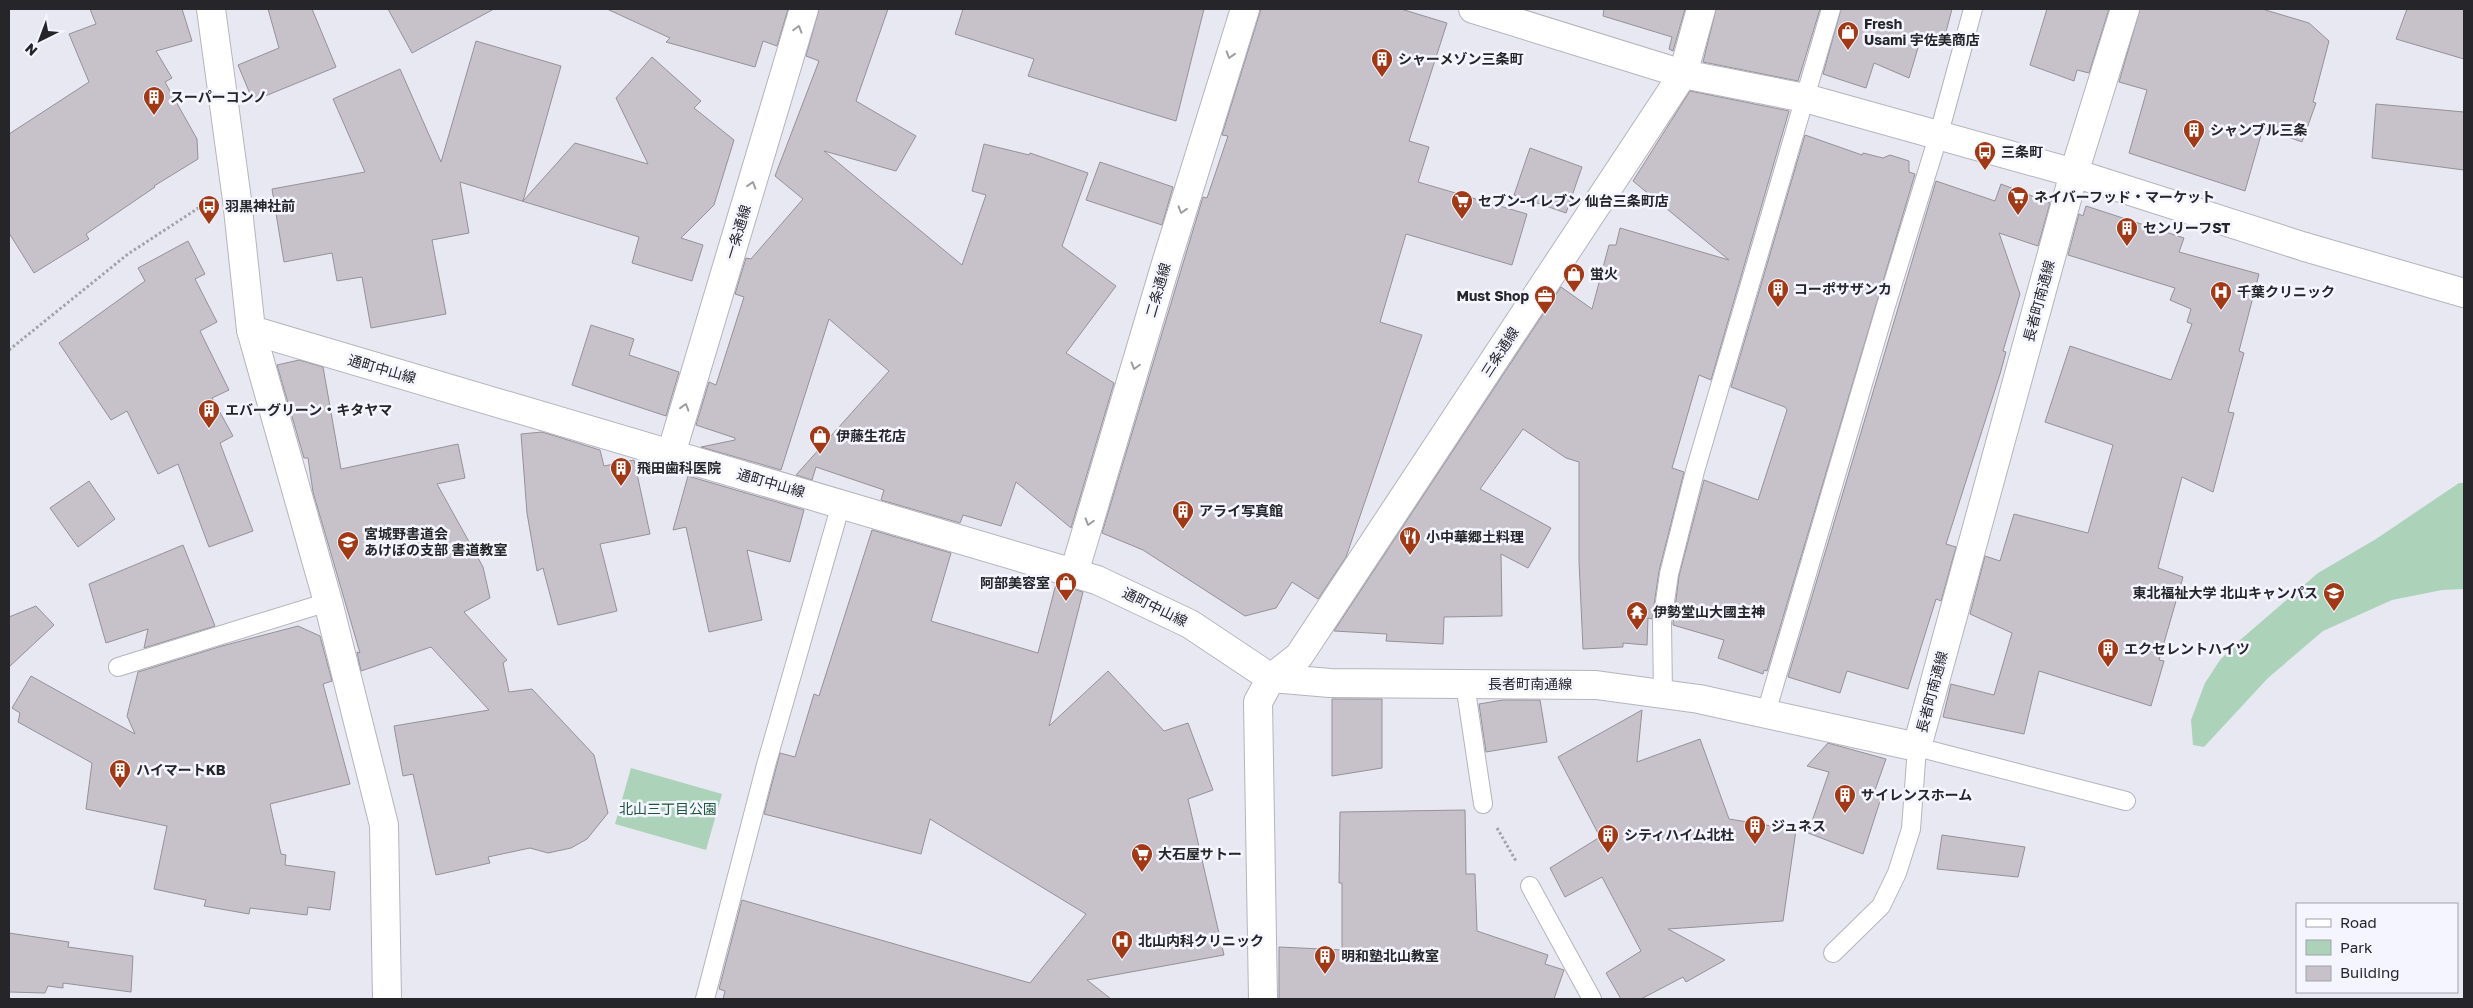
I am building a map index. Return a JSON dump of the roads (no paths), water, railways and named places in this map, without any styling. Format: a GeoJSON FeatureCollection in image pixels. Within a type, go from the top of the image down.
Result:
{"type":"FeatureCollection","features":[{"type":"Feature","properties":{"kind":"street"},"geometry":{"type":"LineString","coordinates":[[211,9],[237,200],[252,330],[328,602],[384,825],[387,999]]}},
{"type":"Feature","properties":{"kind":"street","name":"一条通線"},"geometry":{"type":"LineString","coordinates":[[671,454],[804,9]]}},
{"type":"Feature","properties":{"kind":"street","name":"二条通線"},"geometry":{"type":"LineString","coordinates":[[1074,573],[1164,269],[1244,9]]}},
{"type":"Feature","properties":{"kind":"street"},"geometry":{"type":"LineString","coordinates":[[1473,9],[1683,74],[1805,98],[1938,137],[2074,173],[2305,247],[2464,293]]}},
{"type":"Feature","properties":{"kind":"street","name":"三条通線"},"geometry":{"type":"LineString","coordinates":[[1271,678],[1299,656],[1683,74],[1701,9]]}},
{"type":"Feature","properties":{"kind":"street","name":"長者町南通線"},"geometry":{"type":"LineString","coordinates":[[1271,678],[1330,683],[1596,684],[1699,698],[1917,747],[2074,173],[2125,9]]}},
{"type":"Feature","properties":{"kind":"street","name":"通町中山線"},"geometry":{"type":"LineString","coordinates":[[252,330],[1097,580],[1190,624],[1271,678]]}},
{"type":"Feature","properties":{"kind":"street"},"geometry":{"type":"LineString","coordinates":[[1263,999],[1258,702],[1271,678]]}},
{"type":"Feature","properties":{"kind":"lane"},"geometry":{"type":"LineString","coordinates":[[1663,694],[1662,622],[1669,574],[1695,471],[1831,9]]}},
{"type":"Feature","properties":{"kind":"lane"},"geometry":{"type":"LineString","coordinates":[[1766,713],[1885,309],[1938,137],[1973,9]]}},
{"type":"Feature","properties":{"kind":"lane"},"geometry":{"type":"LineString","coordinates":[[705,999],[766,766],[841,504]]}},
{"type":"Feature","properties":{"kind":"lane"},"geometry":{"type":"LineString","coordinates":[[118,667],[328,602]]}},
{"type":"Feature","properties":{"kind":"lane"},"geometry":{"type":"LineString","coordinates":[[1465,684],[1483,804]]}},
{"type":"Feature","properties":{"kind":"lane"},"geometry":{"type":"LineString","coordinates":[[1833,953],[1881,906],[1897,873],[1911,829],[1917,747],[2126,802]]}},
{"type":"Feature","properties":{"kind":"lane"},"geometry":{"type":"LineString","coordinates":[[1530,886],[1592,999]]}},
{"type":"Feature","properties":{"kind":"place","name":"Fresh Usami 宇佐美商店"},"geometry":{"type":"Point","coordinates":[1848,51]}},
{"type":"Feature","properties":{"kind":"place","name":"シャーメゾン三条町"},"geometry":{"type":"Point","coordinates":[1382,78]}},
{"type":"Feature","properties":{"kind":"place","name":"スーパーコンノ"},"geometry":{"type":"Point","coordinates":[154,116]}},
{"type":"Feature","properties":{"kind":"place","name":"シャンブル三条"},"geometry":{"type":"Point","coordinates":[2194,149]}},
{"type":"Feature","properties":{"kind":"place","name":"三条町"},"geometry":{"type":"Point","coordinates":[1985,171]}},
{"type":"Feature","properties":{"kind":"place","name":"ネイバーフッド・マーケット"},"geometry":{"type":"Point","coordinates":[2018,216]}},
{"type":"Feature","properties":{"kind":"place","name":"セブン-イレブン 仙台三条町店"},"geometry":{"type":"Point","coordinates":[1462,220]}},
{"type":"Feature","properties":{"kind":"place","name":"羽黒神社前"},"geometry":{"type":"Point","coordinates":[209,225]}},
{"type":"Feature","properties":{"kind":"place","name":"センリーフST"},"geometry":{"type":"Point","coordinates":[2127,247]}},
{"type":"Feature","properties":{"kind":"place","name":"蛍火"},"geometry":{"type":"Point","coordinates":[1574,293]}},
{"type":"Feature","properties":{"kind":"place","name":"コーポサザンカ"},"geometry":{"type":"Point","coordinates":[1778,308]}},
{"type":"Feature","properties":{"kind":"place","name":"千葉クリニック"},"geometry":{"type":"Point","coordinates":[2221,311]}},
{"type":"Feature","properties":{"kind":"place","name":"Must Shop"},"geometry":{"type":"Point","coordinates":[1545,315]}},
{"type":"Feature","properties":{"kind":"place","name":"エバーグリーン・キタヤマ"},"geometry":{"type":"Point","coordinates":[209,429]}},
{"type":"Feature","properties":{"kind":"place","name":"伊藤生花店"},"geometry":{"type":"Point","coordinates":[820,455]}},
{"type":"Feature","properties":{"kind":"place","name":"飛田歯科医院"},"geometry":{"type":"Point","coordinates":[621,487]}},
{"type":"Feature","properties":{"kind":"place","name":"アライ写真館"},"geometry":{"type":"Point","coordinates":[1183,530]}},
{"type":"Feature","properties":{"kind":"place","name":"小中華郷土料理"},"geometry":{"type":"Point","coordinates":[1410,556]}},
{"type":"Feature","properties":{"kind":"place","name":"宮城野書道会 あけぼの支部 書道教室"},"geometry":{"type":"Point","coordinates":[348,561]}},
{"type":"Feature","properties":{"kind":"place","name":"阿部美容室"},"geometry":{"type":"Point","coordinates":[1066,602]}},
{"type":"Feature","properties":{"kind":"place","name":"東北福祉大学 北山キャンパス"},"geometry":{"type":"Point","coordinates":[2334,612]}},
{"type":"Feature","properties":{"kind":"place","name":"伊勢堂山大國主神"},"geometry":{"type":"Point","coordinates":[1637,631]}},
{"type":"Feature","properties":{"kind":"place","name":"エクセレントハイツ"},"geometry":{"type":"Point","coordinates":[2108,668]}},
{"type":"Feature","properties":{"kind":"place","name":"ハイマートKB"},"geometry":{"type":"Point","coordinates":[120,789]}},
{"type":"Feature","properties":{"kind":"place","name":"サイレンスホーム"},"geometry":{"type":"Point","coordinates":[1845,814]}},
{"type":"Feature","properties":{"kind":"place","name":"ジュネス"},"geometry":{"type":"Point","coordinates":[1755,845]}},
{"type":"Feature","properties":{"kind":"place","name":"シティハイム北杜"},"geometry":{"type":"Point","coordinates":[1608,854]}},
{"type":"Feature","properties":{"kind":"place","name":"大石屋サトー"},"geometry":{"type":"Point","coordinates":[1142,873]}},
{"type":"Feature","properties":{"kind":"place","name":"北山内科クリニック"},"geometry":{"type":"Point","coordinates":[1122,960]}},
{"type":"Feature","properties":{"kind":"place","name":"明和塾北山教室"},"geometry":{"type":"Point","coordinates":[1325,975]}},
{"type":"Feature","properties":{"kind":"park label","name":"北山三丁目公園"},"geometry":{"type":"Point","coordinates":[668,809]}}]}
